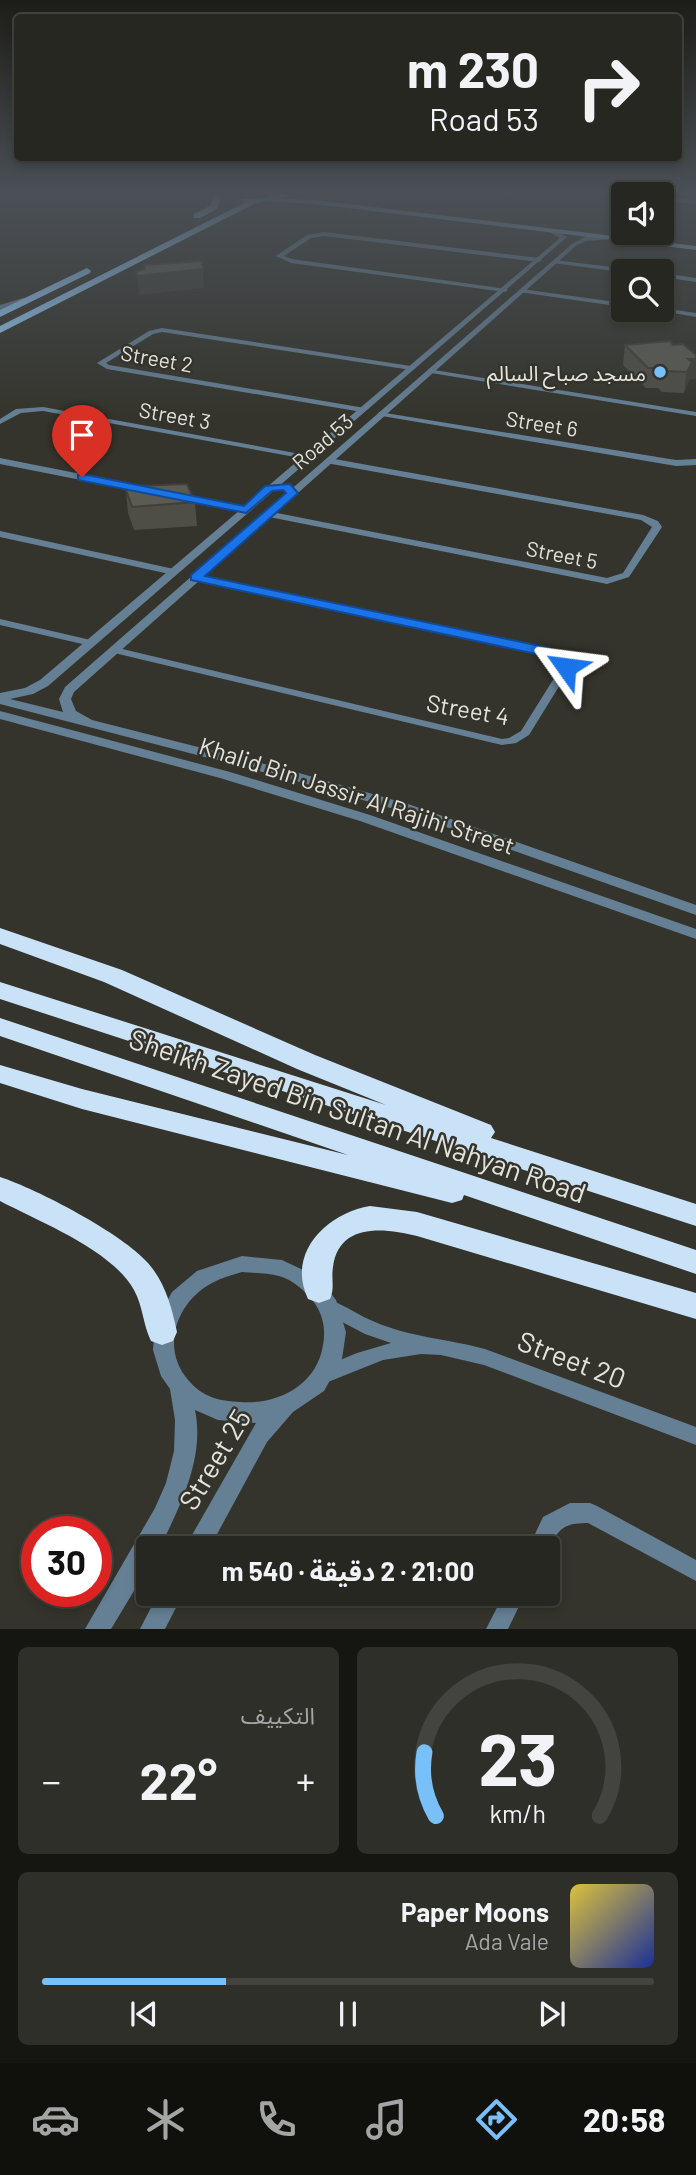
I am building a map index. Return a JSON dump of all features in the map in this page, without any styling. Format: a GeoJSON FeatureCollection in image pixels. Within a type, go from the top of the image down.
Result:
{"type":"FeatureCollection","features":[{"type":"Feature","properties":{"kind":"highway"},"geometry":{"type":"LineString","coordinates":[[0,936],[113,976],[306,1062],[409,1102],[598,1183]]}},
{"type":"Feature","properties":{"kind":"highway","name":"Sheikh Zayed Bin Sultan Al Nahyan Road"},"geometry":{"type":"LineString","coordinates":[[0,990],[696,1215]]}},
{"type":"Feature","properties":{"kind":"highway","name":"Sheikh Zayed Bin Sultan Al Nahyan Road"},"geometry":{"type":"LineString","coordinates":[[0,1027],[696,1262]]}},
{"type":"Feature","properties":{"kind":"highway"},"geometry":{"type":"LineString","coordinates":[[0,1074],[82,1099],[312,1158],[582,1223]]}},
{"type":"Feature","properties":{"kind":"highway"},"geometry":{"type":"LineString","coordinates":[[0,1188],[104,1246],[129,1263],[149,1290],[162,1332]]}},
{"type":"Feature","properties":{"kind":"highway"},"geometry":{"type":"LineString","coordinates":[[325,1299],[316,1275],[318,1261],[331,1239],[346,1225],[355,1221],[383,1217],[417,1224],[696,1306]]}},
{"type":"Feature","properties":{"kind":"main road"},"geometry":{"type":"LineString","coordinates":[[0,314],[95,267]]}},
{"type":"Feature","properties":{"kind":"main road"},"geometry":{"type":"LineString","coordinates":[[0,330],[124,267]]}},
{"type":"Feature","properties":{"kind":"main road"},"geometry":{"type":"LineString","coordinates":[[0,323],[14,323]]}},
{"type":"Feature","properties":{"kind":"street"},"geometry":{"type":"LineString","coordinates":[[335,267],[505,290]]}},
{"type":"Feature","properties":{"kind":"street","name":"Road 53"},"geometry":{"type":"LineString","coordinates":[[0,698],[29,691],[55,674],[284,475],[531,267]]}},
{"type":"Feature","properties":{"kind":"street","name":"Road 53"},"geometry":{"type":"LineString","coordinates":[[87,722],[70,713],[65,699],[69,690],[548,267]]}},
{"type":"Feature","properties":{"kind":"street"},"geometry":{"type":"LineString","coordinates":[[0,308],[75,277]]}},
{"type":"Feature","properties":{"kind":"street"},"geometry":{"type":"LineString","coordinates":[[674,277],[696,280]]}},
{"type":"Feature","properties":{"kind":"street"},"geometry":{"type":"LineString","coordinates":[[521,291],[611,303]]}},
{"type":"Feature","properties":{"kind":"street"},"geometry":{"type":"LineString","coordinates":[[486,306],[497,312]]}},
{"type":"Feature","properties":{"kind":"street"},"geometry":{"type":"LineString","coordinates":[[477,314],[497,312]]}},
{"type":"Feature","properties":{"kind":"street"},"geometry":{"type":"LineString","coordinates":[[674,312],[696,315]]}},
{"type":"Feature","properties":{"kind":"street","name":"Street 2"},"geometry":{"type":"LineString","coordinates":[[362,410],[107,367],[101,363],[151,332],[162,330],[411,368]]}},
{"type":"Feature","properties":{"kind":"street","name":"Street 6"},"geometry":{"type":"LineString","coordinates":[[431,371],[696,414]]}},
{"type":"Feature","properties":{"kind":"street","name":"Street 3"},"geometry":{"type":"LineString","coordinates":[[0,422],[19,411],[43,409],[306,457]]}},
{"type":"Feature","properties":{"kind":"street","name":"Street 6"},"geometry":{"type":"LineString","coordinates":[[382,414],[676,463],[696,462]]}},
{"type":"Feature","properties":{"kind":"street"},"geometry":{"type":"LineString","coordinates":[[0,461],[246,510]]}},
{"type":"Feature","properties":{"kind":"street","name":"Street 5"},"geometry":{"type":"LineString","coordinates":[[268,514],[607,580],[626,575],[657,527],[652,521],[643,518],[328,461]]}},
{"type":"Feature","properties":{"kind":"street"},"geometry":{"type":"LineString","coordinates":[[284,475],[293,481],[309,478]]}},
{"type":"Feature","properties":{"kind":"street"},"geometry":{"type":"LineString","coordinates":[[269,488],[286,486],[292,493]]}},
{"type":"Feature","properties":{"kind":"street"},"geometry":{"type":"LineString","coordinates":[[0,534],[174,572]]}},
{"type":"Feature","properties":{"kind":"street","name":"Street 4"},"geometry":{"type":"LineString","coordinates":[[114,650],[502,742],[520,738],[525,733],[566,667],[563,659],[545,652],[196,578]]}},
{"type":"Feature","properties":{"kind":"street"},"geometry":{"type":"LineString","coordinates":[[0,622],[91,643]]}},
{"type":"Feature","properties":{"kind":"street"},"geometry":{"type":"LineString","coordinates":[[55,674],[60,680],[80,680]]}},
{"type":"Feature","properties":{"kind":"street","name":"Khalid Bin Jassir Al Rajihi Street"},"geometry":{"type":"LineString","coordinates":[[0,698],[376,800],[696,910]]}},
{"type":"Feature","properties":{"kind":"street","name":"Khalid Bin Jassir Al Rajihi Street"},"geometry":{"type":"LineString","coordinates":[[0,715],[225,775],[365,818],[696,934]]}},
{"type":"Feature","properties":{"kind":"street"},"geometry":{"type":"LineString","coordinates":[[365,818],[383,813],[385,809],[376,800]]}},
{"type":"Feature","properties":{"kind":"street"},"geometry":{"type":"LineString","coordinates":[[271,1265],[297,1274],[325,1299],[337,1338],[330,1364],[313,1387],[288,1404],[257,1413],[226,1412],[197,1401],[180,1386],[163,1358],[162,1332],[171,1307],[179,1296],[201,1278],[227,1266],[271,1265]]}},
{"type":"Feature","properties":{"kind":"street","name":"Street 20"},"geometry":{"type":"LineString","coordinates":[[325,1299],[370,1329],[426,1345]]}},
{"type":"Feature","properties":{"kind":"street","name":"Street 20"},"geometry":{"type":"LineString","coordinates":[[323,1376],[377,1354],[426,1345],[450,1346],[696,1436]]}},
{"type":"Feature","properties":{"kind":"street","name":"Street 25"},"geometry":{"type":"LineString","coordinates":[[97,1629],[175,1490],[184,1462],[187,1436],[185,1402],[180,1386]]}},
{"type":"Feature","properties":{"kind":"street","name":"Street 25"},"geometry":{"type":"LineString","coordinates":[[203,1536],[259,1435],[288,1404]]}},
{"type":"Feature","properties":{"kind":"street"},"geometry":{"type":"LineString","coordinates":[[544,1536],[550,1524],[570,1513],[590,1513],[696,1571]]}},
{"type":"Feature","properties":{"kind":"street"},"geometry":{"type":"LineString","coordinates":[[152,1629],[164,1606]]}},
{"type":"Feature","properties":{"kind":"street"},"geometry":{"type":"LineString","coordinates":[[497,1629],[508,1606]]}},
{"type":"Feature","properties":{"kind":"building"},"geometry":{"type":"Polygon","coordinates":[[[145,269],[203,269],[137,276],[136,272],[145,269]]]}},
{"type":"Feature","properties":{"kind":"building"},"geometry":{"type":"Polygon","coordinates":[[[670,341],[673,345],[683,344],[696,355],[696,359],[688,359],[692,362],[687,372],[648,368],[625,345],[670,341]]]}},
{"type":"Feature","properties":{"kind":"building"},"geometry":{"type":"Polygon","coordinates":[[[187,484],[195,502],[132,507],[126,490],[133,486],[187,484]]]}},
{"type":"Feature","properties":{"kind":"place","name":"مسجد صباح السالم"},"geometry":{"type":"Point","coordinates":[660,372]}},
{"type":"Feature","properties":{"kind":"route"},"geometry":{"type":"LineString","coordinates":[[82,477],[246,510],[269,488],[286,486],[292,493],[196,578],[545,652],[559,656],[566,663],[566,667]]}}]}
